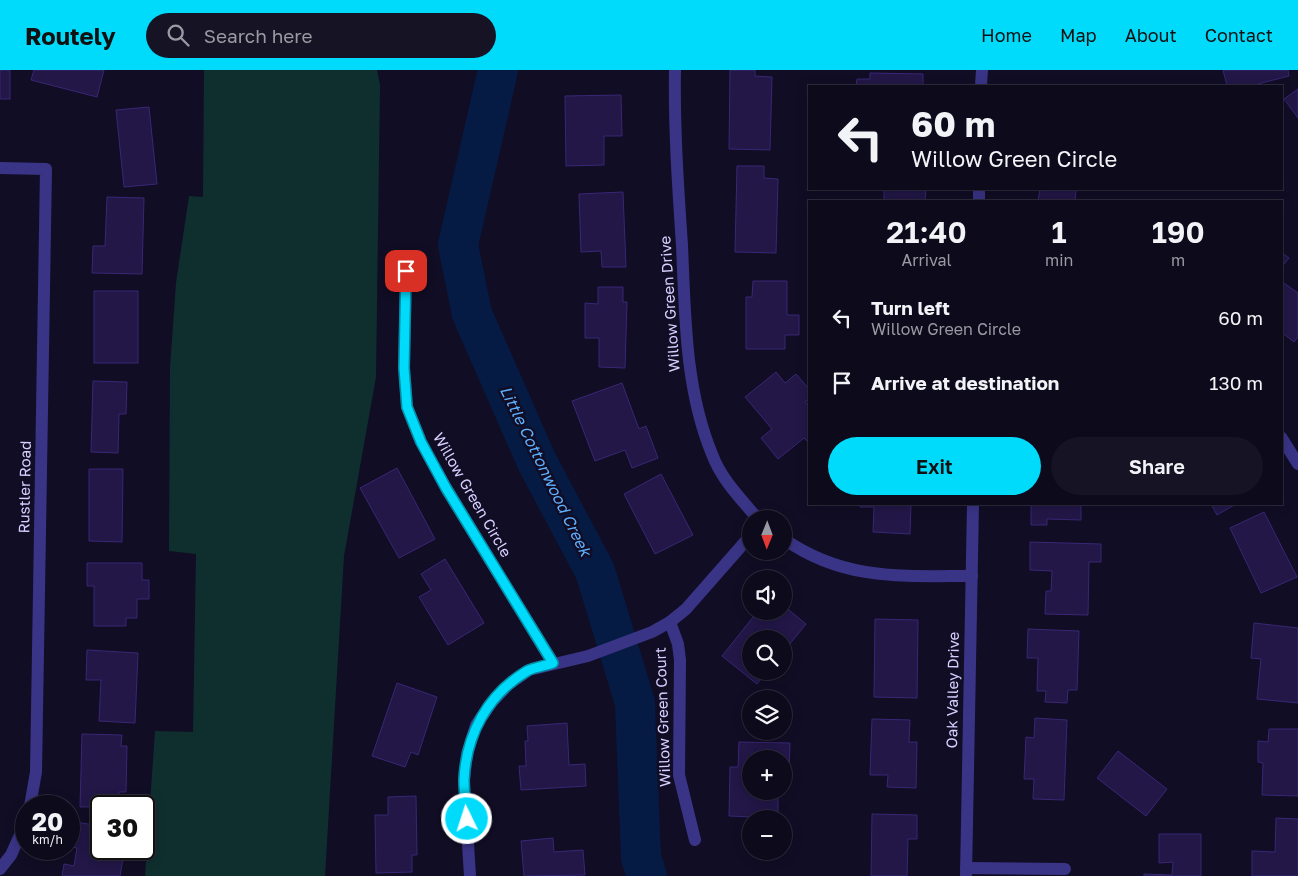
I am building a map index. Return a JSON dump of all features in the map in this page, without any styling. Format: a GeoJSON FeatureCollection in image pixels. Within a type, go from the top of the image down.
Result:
{"type":"FeatureCollection","features":[{"type":"Feature","properties":{"kind":"street","name":"Willow Green Drive"},"geometry":{"type":"LineString","coordinates":[[675,70],[682,262],[692,378],[701,424],[712,456],[727,481],[751,510]]}},
{"type":"Feature","properties":{"kind":"street"},"geometry":{"type":"LineString","coordinates":[[981,85],[982,70]]}},
{"type":"Feature","properties":{"kind":"street","name":"Rustler Road"},"geometry":{"type":"LineString","coordinates":[[0,168],[46,169],[36,762],[32,795]]}},
{"type":"Feature","properties":{"kind":"street","name":"Willow Green Circle"},"geometry":{"type":"LineString","coordinates":[[406,271],[404,368],[407,407],[421,442],[446,488],[553,663]]}},
{"type":"Feature","properties":{"kind":"street"},"geometry":{"type":"LineString","coordinates":[[1283,440],[1298,464]]}},
{"type":"Feature","properties":{"kind":"street","name":"Oak Valley Drive"},"geometry":{"type":"LineString","coordinates":[[966,872],[973,505]]}},
{"type":"Feature","properties":{"kind":"street"},"geometry":{"type":"LineString","coordinates":[[470,876],[464,780],[467,754],[476,725],[492,702],[509,684],[529,670],[588,656],[652,632],[670,622],[686,609],[742,545]]}},
{"type":"Feature","properties":{"kind":"street"},"geometry":{"type":"LineString","coordinates":[[792,545],[831,564],[865,574],[972,576]]}},
{"type":"Feature","properties":{"kind":"street","name":"Willow Green Court"},"geometry":{"type":"LineString","coordinates":[[670,622],[678,644],[680,660],[679,775],[695,840]]}},
{"type":"Feature","properties":{"kind":"street"},"geometry":{"type":"LineString","coordinates":[[0,869],[15,846]]}},
{"type":"Feature","properties":{"kind":"street"},"geometry":{"type":"LineString","coordinates":[[966,872],[1065,869]]}},
{"type":"Feature","properties":{"kind":"green space"},"geometry":{"type":"Polygon","coordinates":[[[204,70],[377,70],[380,85],[376,377],[344,556],[325,876],[145,876],[146,860],[155,860],[155,795],[151,795],[155,731],[193,732],[196,554],[169,551],[170,368],[176,283],[189,196],[203,197],[204,70]]]}},
{"type":"Feature","properties":{"kind":"building"},"geometry":{"type":"Polygon","coordinates":[[[0,70],[10,70],[10,99],[0,99],[0,70]]]}},
{"type":"Feature","properties":{"kind":"building"},"geometry":{"type":"Polygon","coordinates":[[[34,70],[104,70],[97,97],[31,80],[34,70]]]}},
{"type":"Feature","properties":{"kind":"building"},"geometry":{"type":"Polygon","coordinates":[[[730,70],[755,70],[755,76],[772,77],[770,150],[729,149],[730,70]]]}},
{"type":"Feature","properties":{"kind":"building"},"geometry":{"type":"Polygon","coordinates":[[[1223,70],[1288,70],[1289,76],[1254,85],[1227,85],[1223,70]]]}},
{"type":"Feature","properties":{"kind":"building"},"geometry":{"type":"Polygon","coordinates":[[[870,73],[923,74],[923,85],[856,85],[857,79],[870,79],[870,73]]]}},
{"type":"Feature","properties":{"kind":"building"},"geometry":{"type":"Polygon","coordinates":[[[1298,89],[1298,118],[1284,99],[1298,89]]]}},
{"type":"Feature","properties":{"kind":"building"},"geometry":{"type":"Polygon","coordinates":[[[621,95],[622,136],[604,136],[604,165],[566,166],[565,96],[621,95]]]}},
{"type":"Feature","properties":{"kind":"building"},"geometry":{"type":"Polygon","coordinates":[[[149,107],[157,184],[124,187],[116,110],[149,107]]]}},
{"type":"Feature","properties":{"kind":"building"},"geometry":{"type":"Polygon","coordinates":[[[737,166],[764,166],[764,178],[778,179],[776,253],[735,252],[737,166]]]}},
{"type":"Feature","properties":{"kind":"building"},"geometry":{"type":"Polygon","coordinates":[[[884,190],[926,190],[925,200],[884,200],[884,190]]]}},
{"type":"Feature","properties":{"kind":"building"},"geometry":{"type":"Polygon","coordinates":[[[1040,190],[1076,190],[1075,200],[1038,200],[1040,190]]]}},
{"type":"Feature","properties":{"kind":"building"},"geometry":{"type":"Polygon","coordinates":[[[623,192],[626,267],[602,267],[601,251],[581,252],[579,194],[623,192]]]}},
{"type":"Feature","properties":{"kind":"building"},"geometry":{"type":"Polygon","coordinates":[[[107,197],[144,198],[142,274],[92,273],[93,246],[105,246],[107,197]]]}},
{"type":"Feature","properties":{"kind":"building"},"geometry":{"type":"Polygon","coordinates":[[[1283,254],[1289,258],[1283,266],[1283,254]]]}},
{"type":"Feature","properties":{"kind":"building"},"geometry":{"type":"Polygon","coordinates":[[[753,281],[787,281],[787,315],[799,315],[799,335],[785,335],[785,349],[746,349],[746,297],[752,297],[753,281]]]}},
{"type":"Feature","properties":{"kind":"building"},"geometry":{"type":"Polygon","coordinates":[[[1283,282],[1298,293],[1298,337],[1294,342],[1283,334],[1283,282]]]}},
{"type":"Feature","properties":{"kind":"building"},"geometry":{"type":"Polygon","coordinates":[[[598,287],[623,287],[623,302],[627,302],[625,368],[599,367],[599,338],[585,338],[585,303],[598,304],[598,287]]]}},
{"type":"Feature","properties":{"kind":"building"},"geometry":{"type":"Polygon","coordinates":[[[94,291],[138,291],[138,363],[94,363],[94,291]]]}},
{"type":"Feature","properties":{"kind":"building"},"geometry":{"type":"Polygon","coordinates":[[[776,372],[785,383],[796,374],[808,388],[808,399],[805,402],[808,406],[808,442],[804,438],[778,459],[761,438],[772,429],[745,397],[776,372]]]}},
{"type":"Feature","properties":{"kind":"building"},"geometry":{"type":"Polygon","coordinates":[[[93,381],[127,382],[126,414],[119,414],[118,453],[91,452],[93,381]]]}},
{"type":"Feature","properties":{"kind":"building"},"geometry":{"type":"Polygon","coordinates":[[[622,383],[639,429],[646,426],[658,458],[632,468],[625,450],[595,461],[572,401],[622,383]]]}},
{"type":"Feature","properties":{"kind":"building"},"geometry":{"type":"Polygon","coordinates":[[[397,468],[435,539],[399,558],[360,488],[397,468]]]}},
{"type":"Feature","properties":{"kind":"building"},"geometry":{"type":"Polygon","coordinates":[[[89,469],[123,469],[122,542],[89,541],[89,469]]]}},
{"type":"Feature","properties":{"kind":"building"},"geometry":{"type":"Polygon","coordinates":[[[661,474],[693,535],[655,554],[624,494],[661,474]]]}},
{"type":"Feature","properties":{"kind":"building"},"geometry":{"type":"Polygon","coordinates":[[[860,505],[911,505],[910,534],[873,532],[874,507],[860,507],[860,505]]]}},
{"type":"Feature","properties":{"kind":"building"},"geometry":{"type":"Polygon","coordinates":[[[1031,505],[1081,505],[1081,520],[1047,519],[1047,525],[1031,525],[1031,505]]]}},
{"type":"Feature","properties":{"kind":"building"},"geometry":{"type":"Polygon","coordinates":[[[1212,505],[1234,505],[1217,515],[1212,505]]]}},
{"type":"Feature","properties":{"kind":"building"},"geometry":{"type":"Polygon","coordinates":[[[1264,512],[1297,577],[1261,593],[1230,528],[1264,512]]]}},
{"type":"Feature","properties":{"kind":"building"},"geometry":{"type":"Polygon","coordinates":[[[1030,542],[1101,544],[1101,562],[1089,562],[1088,615],[1045,614],[1046,591],[1051,591],[1052,571],[1030,570],[1030,542]]]}},
{"type":"Feature","properties":{"kind":"building"},"geometry":{"type":"Polygon","coordinates":[[[445,559],[484,623],[448,645],[419,597],[431,590],[421,574],[445,559]]]}},
{"type":"Feature","properties":{"kind":"building"},"geometry":{"type":"Polygon","coordinates":[[[87,563],[142,563],[142,580],[149,580],[149,599],[137,599],[137,618],[126,618],[126,626],[94,626],[94,586],[87,586],[87,563]]]}},
{"type":"Feature","properties":{"kind":"building"},"geometry":{"type":"Polygon","coordinates":[[[792,613],[806,624],[792,641],[792,630],[743,630],[751,620],[792,620],[792,613]]]}},
{"type":"Feature","properties":{"kind":"building"},"geometry":{"type":"Polygon","coordinates":[[[875,619],[918,620],[917,698],[874,697],[875,619]]]}},
{"type":"Feature","properties":{"kind":"building"},"geometry":{"type":"Polygon","coordinates":[[[1254,623],[1298,628],[1298,703],[1257,699],[1261,659],[1251,658],[1254,623]]]}},
{"type":"Feature","properties":{"kind":"building"},"geometry":{"type":"Polygon","coordinates":[[[1028,629],[1079,631],[1077,690],[1068,690],[1067,703],[1045,702],[1046,691],[1037,691],[1038,658],[1027,658],[1028,629]]]}},
{"type":"Feature","properties":{"kind":"building"},"geometry":{"type":"Polygon","coordinates":[[[742,631],[742,672],[722,656],[742,631]]]}},
{"type":"Feature","properties":{"kind":"building"},"geometry":{"type":"Polygon","coordinates":[[[87,650],[138,653],[135,723],[99,721],[101,680],[86,680],[87,650]]]}},
{"type":"Feature","properties":{"kind":"building"},"geometry":{"type":"Polygon","coordinates":[[[752,680],[760,680],[757,684],[752,680]]]}},
{"type":"Feature","properties":{"kind":"building"},"geometry":{"type":"Polygon","coordinates":[[[397,683],[437,697],[418,755],[411,752],[405,767],[372,756],[397,683]]]}},
{"type":"Feature","properties":{"kind":"building"},"geometry":{"type":"Polygon","coordinates":[[[1035,718],[1067,720],[1064,800],[1033,799],[1034,779],[1024,779],[1026,737],[1034,738],[1035,718]]]}},
{"type":"Feature","properties":{"kind":"building"},"geometry":{"type":"Polygon","coordinates":[[[872,719],[910,720],[909,742],[917,742],[916,788],[887,787],[888,775],[870,775],[872,719]]]}},
{"type":"Feature","properties":{"kind":"building"},"geometry":{"type":"Polygon","coordinates":[[[567,723],[569,765],[585,764],[586,786],[521,790],[519,766],[526,766],[525,741],[528,741],[527,726],[567,723]]]}},
{"type":"Feature","properties":{"kind":"building"},"geometry":{"type":"Polygon","coordinates":[[[1269,729],[1298,729],[1298,796],[1262,795],[1263,763],[1258,762],[1258,741],[1268,742],[1269,729]]]}},
{"type":"Feature","properties":{"kind":"building"},"geometry":{"type":"Polygon","coordinates":[[[82,734],[122,735],[121,746],[127,746],[126,792],[119,792],[119,795],[90,795],[90,807],[80,807],[82,734]]]}},
{"type":"Feature","properties":{"kind":"building"},"geometry":{"type":"Polygon","coordinates":[[[739,742],[790,743],[790,750],[742,750],[742,800],[778,800],[778,810],[742,810],[742,817],[729,816],[730,767],[738,767],[739,742]]]}},
{"type":"Feature","properties":{"kind":"building"},"geometry":{"type":"Polygon","coordinates":[[[1118,751],[1167,789],[1146,816],[1097,778],[1118,751]]]}},
{"type":"Feature","properties":{"kind":"building"},"geometry":{"type":"Polygon","coordinates":[[[416,796],[417,855],[412,855],[412,872],[376,873],[375,815],[388,815],[388,797],[416,796]]]}},
{"type":"Feature","properties":{"kind":"building"},"geometry":{"type":"Polygon","coordinates":[[[872,814],[917,815],[917,839],[908,839],[907,876],[871,876],[872,814]]]}},
{"type":"Feature","properties":{"kind":"building"},"geometry":{"type":"Polygon","coordinates":[[[1276,818],[1298,819],[1298,876],[1252,876],[1252,851],[1275,852],[1276,818]]]}},
{"type":"Feature","properties":{"kind":"building"},"geometry":{"type":"Polygon","coordinates":[[[80,823],[90,824],[90,860],[123,860],[120,876],[62,876],[64,864],[74,866],[75,860],[80,860],[80,823]]]}},
{"type":"Feature","properties":{"kind":"building"},"geometry":{"type":"Polygon","coordinates":[[[1159,834],[1201,834],[1201,876],[1144,876],[1144,874],[1172,875],[1173,862],[1159,863],[1159,834]]]}},
{"type":"Feature","properties":{"kind":"building"},"geometry":{"type":"Polygon","coordinates":[[[553,838],[554,852],[583,850],[585,875],[524,876],[521,841],[553,838]]]}},
{"type":"Feature","properties":{"kind":"waterway","name":"Little Cottonwood Creek"},"geometry":{"type":"LineString","coordinates":[[498,70],[458,245],[472,314],[537,462],[595,571],[635,703],[641,858],[647,876]]}},
{"type":"Feature","properties":{"kind":"route"},"geometry":{"type":"LineString","coordinates":[[406,271],[404,368],[407,407],[421,442],[446,488],[553,663],[529,670],[509,684],[492,702],[476,725],[467,754],[464,780],[467,819]]}}]}
